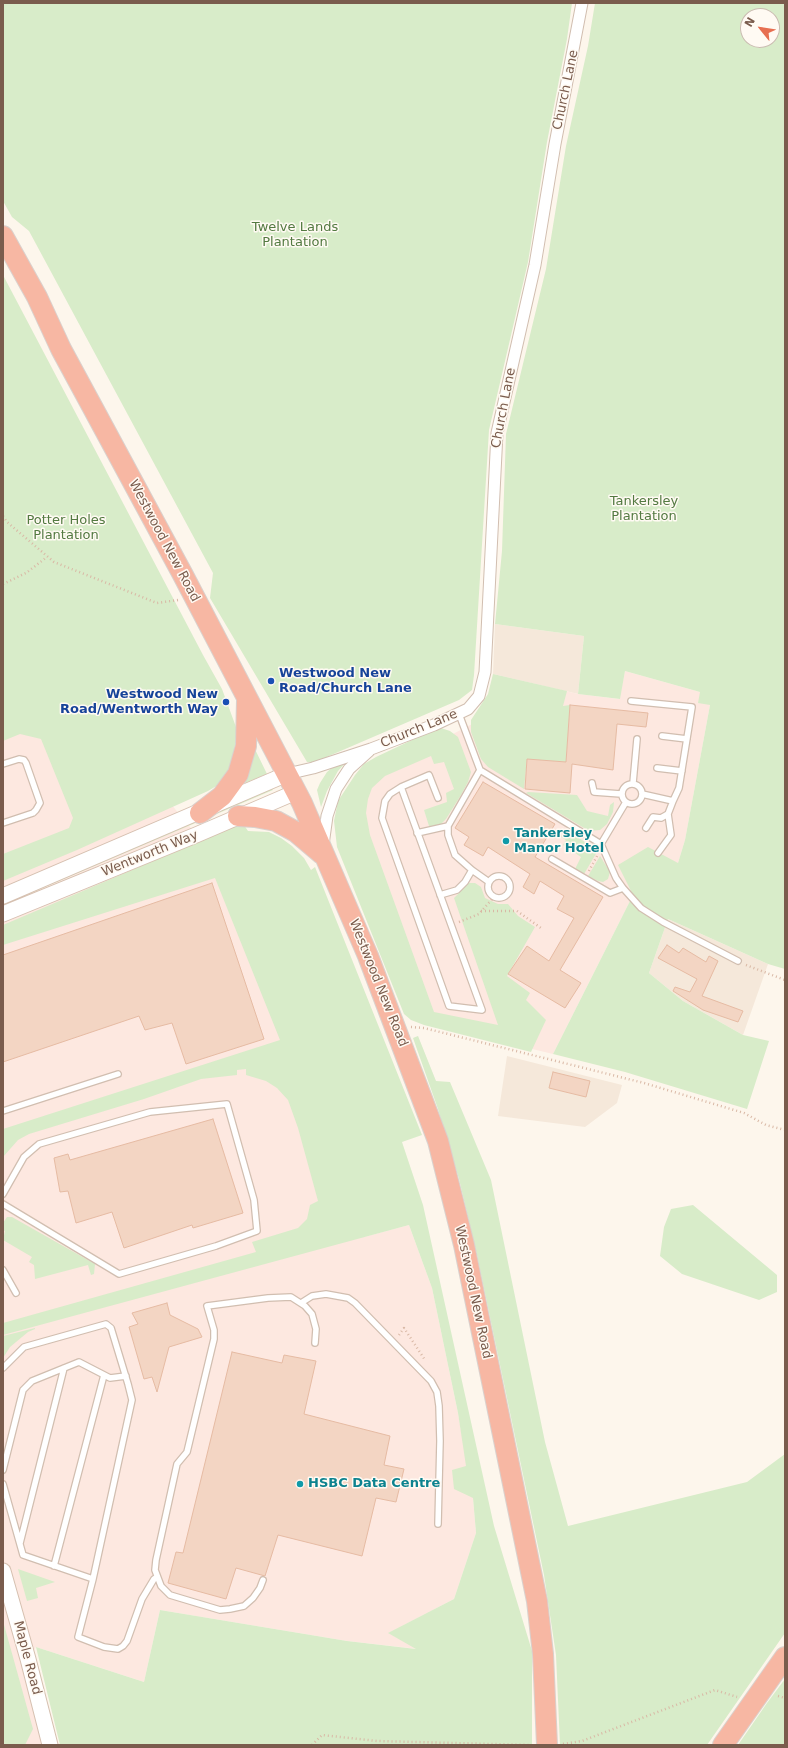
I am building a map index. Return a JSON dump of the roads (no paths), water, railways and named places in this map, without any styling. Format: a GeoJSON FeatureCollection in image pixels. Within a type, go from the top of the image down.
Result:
{"type":"FeatureCollection","features":[{"type":"Feature","properties":{"kind":"highway","name":"Westwood New Road"},"geometry":{"type":"LineString","coordinates":[[3,236],[37,297],[61,349],[184,575],[194,598],[296,792],[368,956],[438,1141],[464,1245],[537,1601],[555,1745]]}},
{"type":"Feature","properties":{"kind":"highway"},"geometry":{"type":"LineString","coordinates":[[200,813],[222,796],[238,774],[246,746],[247,697]]}},
{"type":"Feature","properties":{"kind":"highway"},"geometry":{"type":"LineString","coordinates":[[238,816],[276,821],[288,827],[324,853]]}},
{"type":"Feature","properties":{"kind":"highway"},"geometry":{"type":"LineString","coordinates":[[722,1745],[785,1657]]}},
{"type":"Feature","properties":{"kind":"street","name":"Church Lane"},"geometry":{"type":"LineString","coordinates":[[287,774],[313,768],[371,749],[459,714],[468,709],[479,696],[485,672],[497,433],[534,265],[582,3]]}},
{"type":"Feature","properties":{"kind":"street","name":"Church Lane"},"geometry":{"type":"LineString","coordinates":[[324,853],[327,816],[336,789],[349,769],[371,749]]}},
{"type":"Feature","properties":{"kind":"street","name":"Wentworth Way"},"geometry":{"type":"LineString","coordinates":[[3,896],[200,813],[287,774]]}},
{"type":"Feature","properties":{"kind":"street","name":"Wentworth Way"},"geometry":{"type":"LineString","coordinates":[[3,914],[196,835],[296,792]]}},
{"type":"Feature","properties":{"kind":"street","name":"Maple Road"},"geometry":{"type":"LineString","coordinates":[[3,1571],[50,1745]]}},
{"type":"Feature","properties":{"kind":"lane"},"geometry":{"type":"LineString","coordinates":[[631,701],[692,706],[679,788],[668,814],[671,835],[658,853]]}},
{"type":"Feature","properties":{"kind":"lane"},"geometry":{"type":"LineString","coordinates":[[459,714],[480,770],[601,846],[616,878],[641,908],[663,922],[738,961]]}},
{"type":"Feature","properties":{"kind":"lane"},"geometry":{"type":"LineString","coordinates":[[662,736],[687,739]]}},
{"type":"Feature","properties":{"kind":"lane"},"geometry":{"type":"LineString","coordinates":[[633,783],[637,739]]}},
{"type":"Feature","properties":{"kind":"lane"},"geometry":{"type":"LineString","coordinates":[[3,764],[20,759],[24,760],[40,803],[33,813],[3,824]]}},
{"type":"Feature","properties":{"kind":"lane"},"geometry":{"type":"LineString","coordinates":[[658,768],[682,771]]}},
{"type":"Feature","properties":{"kind":"lane"},"geometry":{"type":"LineString","coordinates":[[480,770],[448,826],[448,835],[455,855],[489,882]]}},
{"type":"Feature","properties":{"kind":"lane"},"geometry":{"type":"LineString","coordinates":[[401,787],[482,1010],[449,1006],[382,818],[385,801],[390,794],[401,787],[429,774],[438,798]]}},
{"type":"Feature","properties":{"kind":"lane"},"geometry":{"type":"LineString","coordinates":[[592,783],[594,792],[622,794]]}},
{"type":"Feature","properties":{"kind":"lane"},"geometry":{"type":"LineString","coordinates":[[633,783],[640,787],[642,794],[641,798],[633,804],[626,802],[622,791],[626,785],[633,783]]}},
{"type":"Feature","properties":{"kind":"lane"},"geometry":{"type":"LineString","coordinates":[[642,794],[673,801]]}},
{"type":"Feature","properties":{"kind":"lane"},"geometry":{"type":"LineString","coordinates":[[601,846],[626,802]]}},
{"type":"Feature","properties":{"kind":"lane"},"geometry":{"type":"LineString","coordinates":[[646,828],[653,817],[661,818],[668,814]]}},
{"type":"Feature","properties":{"kind":"lane"},"geometry":{"type":"LineString","coordinates":[[417,833],[448,826]]}},
{"type":"Feature","properties":{"kind":"lane"},"geometry":{"type":"LineString","coordinates":[[552,859],[610,893],[623,888]]}},
{"type":"Feature","properties":{"kind":"lane"},"geometry":{"type":"LineString","coordinates":[[440,895],[457,890],[472,870]]}},
{"type":"Feature","properties":{"kind":"lane"},"geometry":{"type":"LineString","coordinates":[[495,877],[502,877],[508,881],[509,891],[504,897],[494,897],[488,888],[489,882],[495,877]]}},
{"type":"Feature","properties":{"kind":"lane"},"geometry":{"type":"LineString","coordinates":[[3,1111],[118,1074]]}},
{"type":"Feature","properties":{"kind":"lane"},"geometry":{"type":"LineString","coordinates":[[3,1194],[24,1157],[39,1144],[150,1112],[227,1104],[254,1200],[256,1231],[216,1246],[119,1274],[3,1204]]}},
{"type":"Feature","properties":{"kind":"lane"},"geometry":{"type":"LineString","coordinates":[[3,1270],[16,1293]]}},
{"type":"Feature","properties":{"kind":"lane"},"geometry":{"type":"LineString","coordinates":[[301,1303],[312,1296],[326,1294],[348,1298],[355,1302],[431,1381],[437,1392],[439,1406],[440,1441],[438,1524]]}},
{"type":"Feature","properties":{"kind":"lane"},"geometry":{"type":"LineString","coordinates":[[263,1580],[253,1598],[244,1606],[220,1610],[170,1595],[161,1586],[155,1570],[177,1464],[186,1452],[214,1339],[214,1330],[207,1306],[291,1297],[301,1303],[312,1314],[316,1329],[315,1343]]}},
{"type":"Feature","properties":{"kind":"lane"},"geometry":{"type":"LineString","coordinates":[[3,1368],[24,1347],[106,1324],[111,1328],[132,1400],[93,1579],[78,1637],[104,1647],[118,1649],[123,1646],[127,1640],[142,1598],[154,1579],[157,1577]]}},
{"type":"Feature","properties":{"kind":"lane"},"geometry":{"type":"LineString","coordinates":[[3,1470],[23,1390],[32,1381],[79,1362],[110,1378],[126,1376]]}},
{"type":"Feature","properties":{"kind":"lane"},"geometry":{"type":"LineString","coordinates":[[20,1543],[64,1368]]}},
{"type":"Feature","properties":{"kind":"lane"},"geometry":{"type":"LineString","coordinates":[[54,1566],[104,1375]]}},
{"type":"Feature","properties":{"kind":"lane"},"geometry":{"type":"LineString","coordinates":[[3,1484],[23,1555],[93,1579]]}},
{"type":"Feature","properties":{"kind":"place","name":"Westwood New Road/Church Lane"},"geometry":{"type":"Point","coordinates":[271,681]}},
{"type":"Feature","properties":{"kind":"place","name":"Westwood New Road/Wentworth Way"},"geometry":{"type":"Point","coordinates":[226,702]}},
{"type":"Feature","properties":{"kind":"place","name":"Tankersley Manor Hotel"},"geometry":{"type":"Point","coordinates":[506,841]}},
{"type":"Feature","properties":{"kind":"place","name":"HSBC Data Centre"},"geometry":{"type":"Point","coordinates":[300,1484]}},
{"type":"Feature","properties":{"kind":"park label","name":"Twelve Lands Plantation"},"geometry":{"type":"Point","coordinates":[295,236]}},
{"type":"Feature","properties":{"kind":"park label","name":"Tankersley Plantation"},"geometry":{"type":"Point","coordinates":[644,510]}},
{"type":"Feature","properties":{"kind":"park label","name":"Potter Holes Plantation"},"geometry":{"type":"Point","coordinates":[66,528]}}]}
